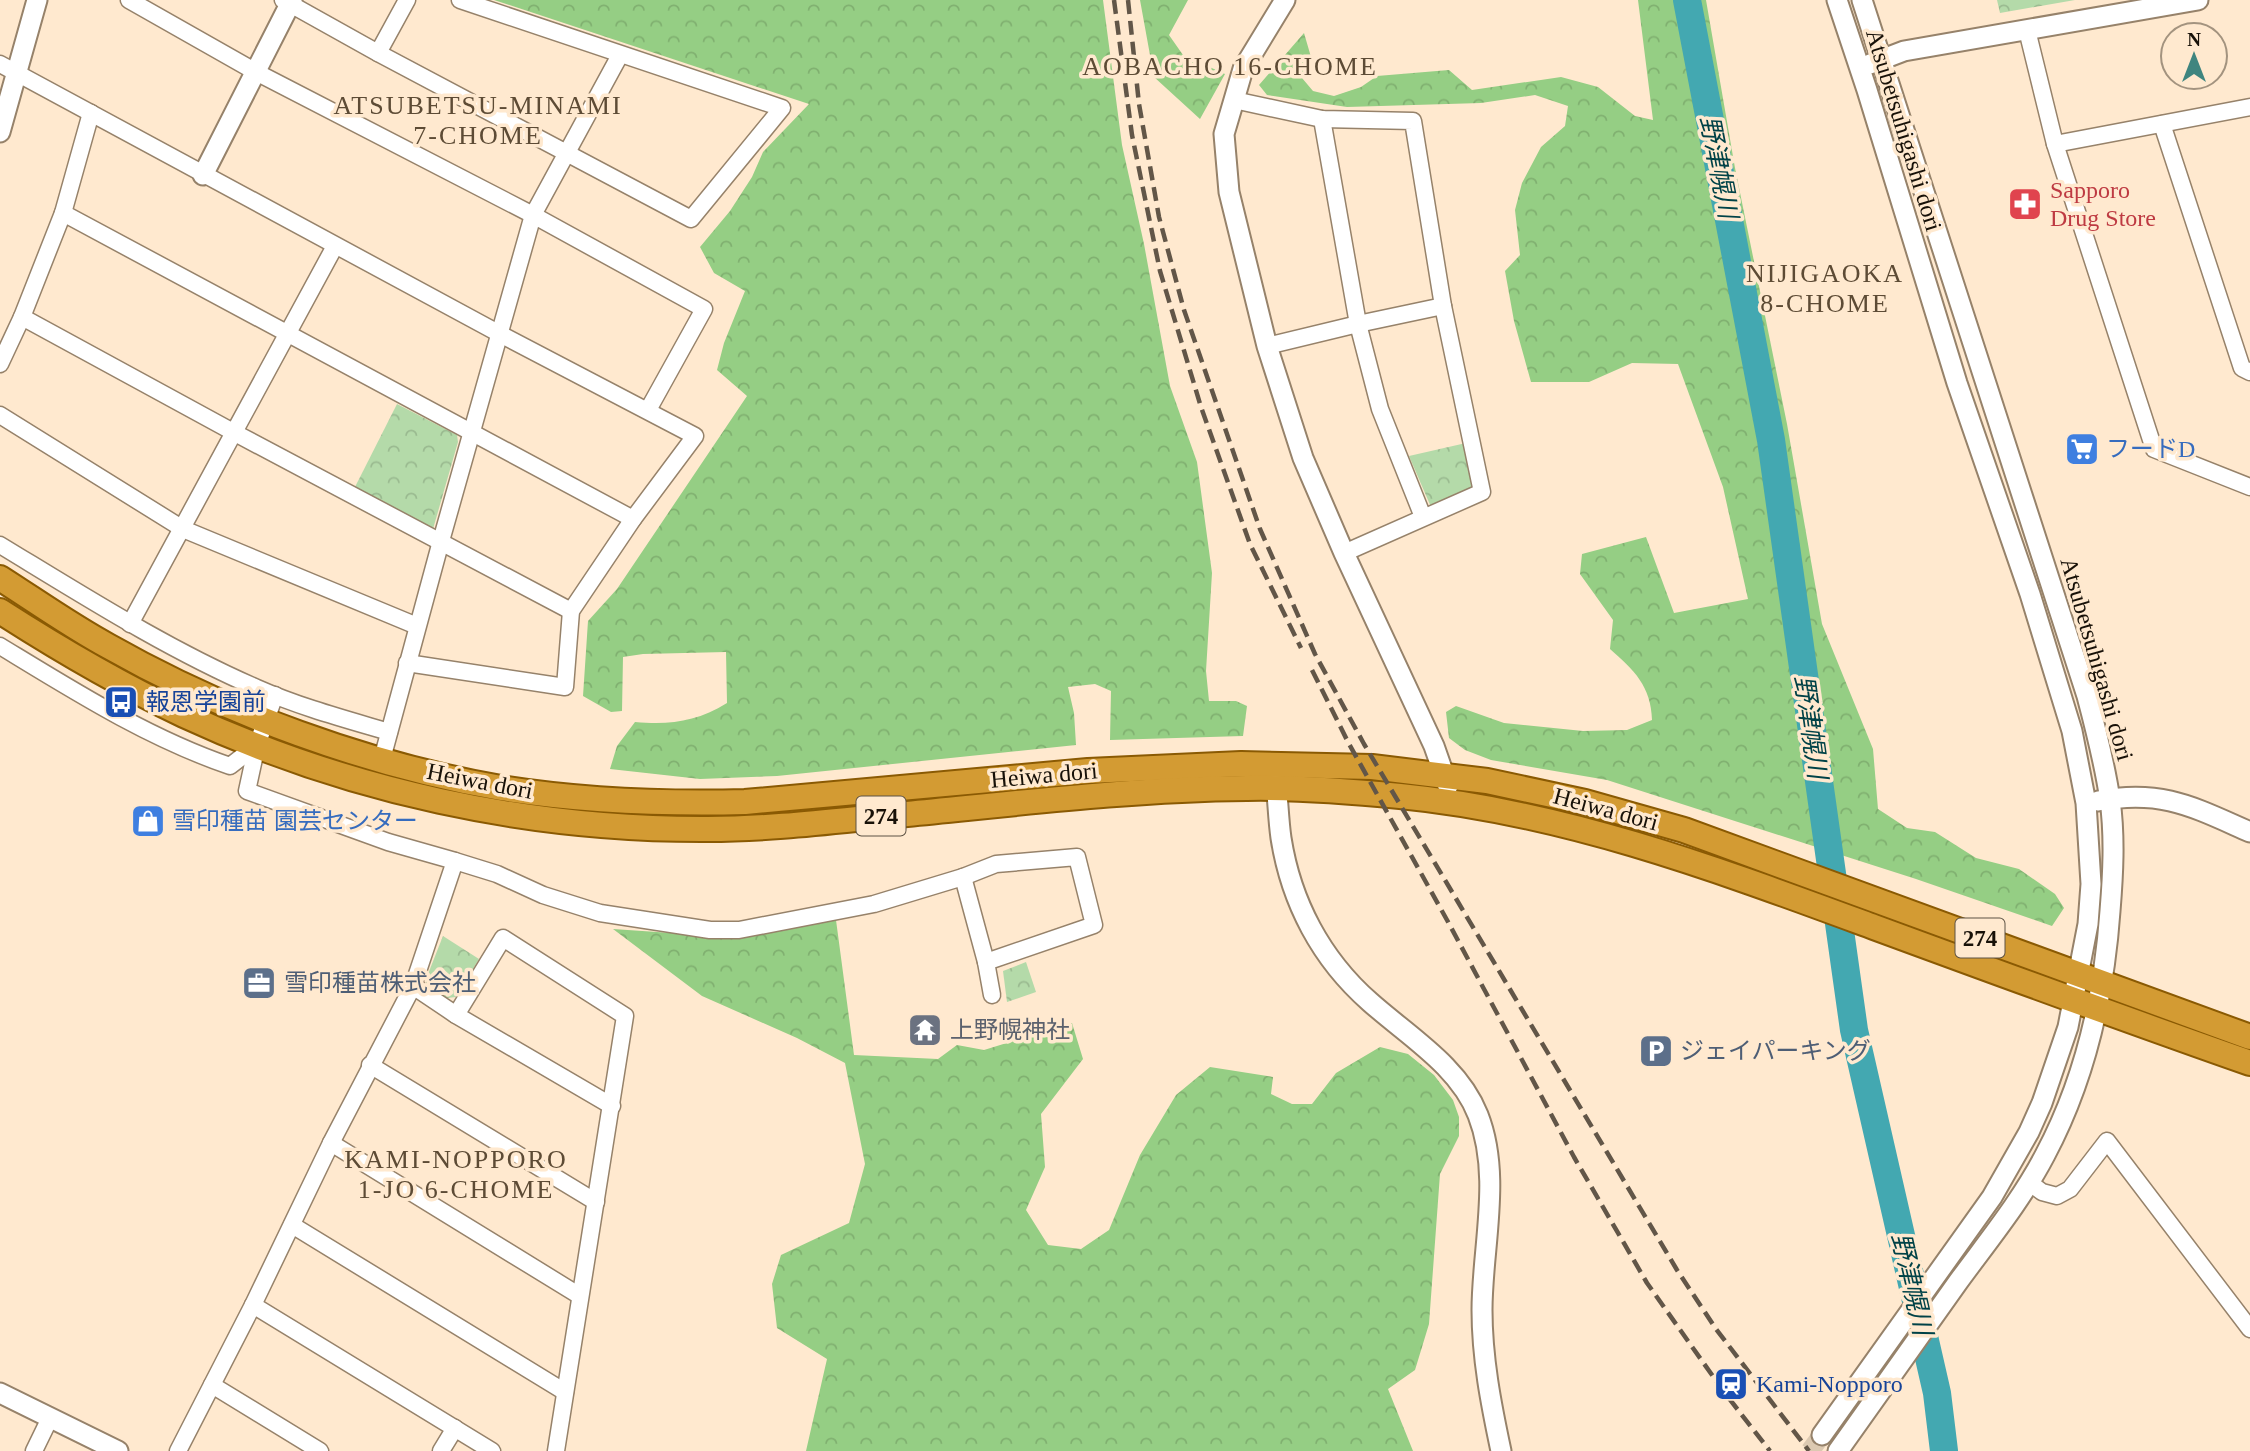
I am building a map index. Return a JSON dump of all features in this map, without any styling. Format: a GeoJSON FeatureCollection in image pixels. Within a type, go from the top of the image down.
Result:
{"type":"FeatureCollection","features":[{"type":"Feature","properties":{"kind":"highway","name":"Heiwa dori"},"geometry":{"type":"LineString","coordinates":[[0,578],[108,646],[192,689],[267,720],[382,759],[501,788],[605,800],[695,803],[781,799],[1111,769],[1275,776],[1455,803],[1551,821],[1625,840],[1708,866],[2086,1004]]}},
{"type":"Feature","properties":{"kind":"highway","name":"Heiwa dori"},"geometry":{"type":"LineString","coordinates":[[0,611],[144,695],[187,716],[257,746],[352,779],[443,803],[541,819],[611,826],[710,830],[1202,789],[1275,776],[1373,767],[1444,775],[1527,789],[1609,808],[1684,830],[2091,978]]}},
{"type":"Feature","properties":{"kind":"highway","name":"274"},"geometry":{"type":"LineString","coordinates":[[2091,978],[2250,1037]]}},
{"type":"Feature","properties":{"kind":"highway","name":"274"},"geometry":{"type":"LineString","coordinates":[[2086,1004],[2250,1063]]}},
{"type":"Feature","properties":{"kind":"street"},"geometry":{"type":"LineString","coordinates":[[0,132],[9,68],[37,0]]}},
{"type":"Feature","properties":{"kind":"street"},"geometry":{"type":"LineString","coordinates":[[129,0],[256,72],[533,215],[704,309],[648,410]]}},
{"type":"Feature","properties":{"kind":"street"},"geometry":{"type":"LineString","coordinates":[[377,53],[407,0]]}},
{"type":"Feature","properties":{"kind":"street"},"geometry":{"type":"LineString","coordinates":[[203,175],[256,72],[288,1],[377,53],[691,219],[782,108],[460,0]]}},
{"type":"Feature","properties":{"kind":"street"},"geometry":{"type":"LineString","coordinates":[[1284,0],[1244,69],[1224,134],[1229,192],[1267,346],[1303,458],[1434,746],[1455,803]]}},
{"type":"Feature","properties":{"kind":"street","name":"Atsubetsuhigashi dori"},"geometry":{"type":"LineString","coordinates":[[1837,0],[1956,383],[2030,594],[2072,731],[2086,803],[2091,978],[2086,1004],[2091,1038],[2068,1106],[2053,1139],[2029,1182],[1838,1451]]}},
{"type":"Feature","properties":{"kind":"street","name":"Atsubetsuhigashi dori"},"geometry":{"type":"LineString","coordinates":[[1862,0],[2087,696],[2098,740],[2110,799],[2113,873],[2107,951],[2091,978]]}},
{"type":"Feature","properties":{"kind":"street"},"geometry":{"type":"LineString","coordinates":[[1860,67],[1904,51],[2198,0]]}},
{"type":"Feature","properties":{"kind":"street"},"geometry":{"type":"LineString","coordinates":[[2027,30],[2055,144],[2154,449],[2250,487]]}},
{"type":"Feature","properties":{"kind":"street"},"geometry":{"type":"LineString","coordinates":[[382,759],[440,541],[533,215],[620,55]]}},
{"type":"Feature","properties":{"kind":"street"},"geometry":{"type":"LineString","coordinates":[[9,68],[499,334],[695,436],[632,519],[571,611],[565,687],[407,663]]}},
{"type":"Feature","properties":{"kind":"street"},"geometry":{"type":"LineString","coordinates":[[1234,100],[1322,119],[1413,121],[1443,306],[1482,492],[1344,553]]}},
{"type":"Feature","properties":{"kind":"street"},"geometry":{"type":"LineString","coordinates":[[2055,144],[2250,107]]}},
{"type":"Feature","properties":{"kind":"street"},"geometry":{"type":"LineString","coordinates":[[0,364],[22,317],[63,212],[91,113]]}},
{"type":"Feature","properties":{"kind":"street"},"geometry":{"type":"LineString","coordinates":[[1322,119],[1358,324],[1380,409],[1423,517]]}},
{"type":"Feature","properties":{"kind":"street"},"geometry":{"type":"LineString","coordinates":[[2162,124],[2242,368],[2250,372]]}},
{"type":"Feature","properties":{"kind":"street"},"geometry":{"type":"LineString","coordinates":[[63,212],[632,519]]}},
{"type":"Feature","properties":{"kind":"street"},"geometry":{"type":"LineString","coordinates":[[130,624],[335,246]]}},
{"type":"Feature","properties":{"kind":"street"},"geometry":{"type":"LineString","coordinates":[[1267,346],[1443,306]]}},
{"type":"Feature","properties":{"kind":"street"},"geometry":{"type":"LineString","coordinates":[[22,317],[571,611]]}},
{"type":"Feature","properties":{"kind":"street"},"geometry":{"type":"LineString","coordinates":[[0,415],[183,529],[417,626]]}},
{"type":"Feature","properties":{"kind":"street"},"geometry":{"type":"LineString","coordinates":[[0,545],[130,624],[196,660],[275,695],[390,732]]}},
{"type":"Feature","properties":{"kind":"street"},"geometry":{"type":"LineString","coordinates":[[2030,594],[2052,587]]}},
{"type":"Feature","properties":{"kind":"street"},"geometry":{"type":"LineString","coordinates":[[0,646],[73,691],[154,735],[205,758],[230,766],[257,746]]}},
{"type":"Feature","properties":{"kind":"street"},"geometry":{"type":"LineString","coordinates":[[275,695],[257,746],[247,791],[388,842],[497,874],[543,895],[600,913],[710,930],[739,930],[874,904],[996,864],[1077,857],[1094,925],[986,962]]}},
{"type":"Feature","properties":{"kind":"street"},"geometry":{"type":"LineString","coordinates":[[1275,776],[1281,840],[1292,884],[1305,918],[1319,943],[1367,1000],[1447,1068],[1465,1091],[1481,1124],[1487,1146],[1489,1175],[1482,1308],[1483,1342],[1486,1377],[1501,1451]]}},
{"type":"Feature","properties":{"kind":"street"},"geometry":{"type":"LineString","coordinates":[[2086,803],[2143,796],[2164,799],[2193,807],[2250,832]]}},
{"type":"Feature","properties":{"kind":"street"},"geometry":{"type":"LineString","coordinates":[[178,1451],[253,1305],[370,1065],[413,986],[455,861]]}},
{"type":"Feature","properties":{"kind":"street"},"geometry":{"type":"LineString","coordinates":[[963,877],[992,995]]}},
{"type":"Feature","properties":{"kind":"street"},"geometry":{"type":"LineString","coordinates":[[456,1015],[503,938],[625,1016],[556,1451]]}},
{"type":"Feature","properties":{"kind":"street"},"geometry":{"type":"LineString","coordinates":[[413,986],[456,1015],[612,1106]]}},
{"type":"Feature","properties":{"kind":"street","name":"Atsubetsuhigashi dori"},"geometry":{"type":"LineString","coordinates":[[1822,1435],[1992,1197],[2029,1132],[2065,1037],[2086,1004]]}},
{"type":"Feature","properties":{"kind":"street"},"geometry":{"type":"LineString","coordinates":[[370,1065],[596,1202]]}},
{"type":"Feature","properties":{"kind":"street"},"geometry":{"type":"LineString","coordinates":[[2029,1182],[2042,1192],[2057,1196],[2070,1189],[2107,1141],[2250,1329]]}},
{"type":"Feature","properties":{"kind":"street"},"geometry":{"type":"LineString","coordinates":[[331,1143],[580,1296]]}},
{"type":"Feature","properties":{"kind":"street"},"geometry":{"type":"LineString","coordinates":[[292,1225],[565,1392]]}},
{"type":"Feature","properties":{"kind":"street"},"geometry":{"type":"LineString","coordinates":[[253,1305],[492,1451]]}},
{"type":"Feature","properties":{"kind":"street"},"geometry":{"type":"LineString","coordinates":[[212,1385],[320,1451]]}},
{"type":"Feature","properties":{"kind":"street"},"geometry":{"type":"LineString","coordinates":[[0,1393],[118,1451]]}},
{"type":"Feature","properties":{"kind":"street"},"geometry":{"type":"LineString","coordinates":[[34,1451],[50,1418]]}},
{"type":"Feature","properties":{"kind":"street"},"geometry":{"type":"LineString","coordinates":[[441,1451],[455,1428]]}},
{"type":"Feature","properties":{"kind":"green space"},"geometry":{"type":"Polygon","coordinates":[[[494,0],[1103,0],[1122,145],[1144,244],[1170,386],[1197,462],[1212,573],[1206,671],[1209,701],[1236,701],[1247,706],[1243,736],[1110,740],[1111,691],[1095,684],[1068,687],[1074,713],[1076,745],[777,776],[700,779],[610,769],[617,746],[635,722],[682,721],[727,703],[726,652],[623,657],[622,711],[611,712],[583,696],[588,621],[617,589],[747,396],[717,370],[724,343],[745,291],[714,273],[700,247],[730,211],[752,177],[763,152],[809,104],[494,0]]]}},
{"type":"Feature","properties":{"kind":"green space"},"geometry":{"type":"Polygon","coordinates":[[[1140,0],[1188,0],[1169,35],[1183,55],[1225,74],[1200,119],[1154,77],[1140,0]]]}},
{"type":"Feature","properties":{"kind":"green space"},"geometry":{"type":"Polygon","coordinates":[[[1638,0],[1706,0],[1735,168],[1787,424],[1822,624],[1873,749],[1878,809],[1907,828],[1935,832],[1976,858],[2019,869],[2055,894],[2064,908],[2052,926],[1916,879],[1607,780],[1491,760],[1465,750],[1449,738],[1446,712],[1456,706],[1504,723],[1583,731],[1627,730],[1652,720],[1645,688],[1627,664],[1610,649],[1613,620],[1580,574],[1582,554],[1646,537],[1674,613],[1748,599],[1723,487],[1678,364],[1632,363],[1589,382],[1531,382],[1514,321],[1505,271],[1520,255],[1515,210],[1522,183],[1541,147],[1565,126],[1568,106],[1535,95],[1481,103],[1347,107],[1267,95],[1259,85],[1304,33],[1311,57],[1302,78],[1313,91],[1334,96],[1361,87],[1377,76],[1449,70],[1472,90],[1561,77],[1598,87],[1635,116],[1653,120],[1638,0]]]}},
{"type":"Feature","properties":{"kind":"green space"},"geometry":{"type":"Polygon","coordinates":[[[1997,0],[2075,0],[2000,13],[1997,0]]]}},
{"type":"Feature","properties":{"kind":"green space"},"geometry":{"type":"Polygon","coordinates":[[[397,404],[457,435],[458,442],[433,529],[355,487],[397,404]]]}},
{"type":"Feature","properties":{"kind":"green space"},"geometry":{"type":"Polygon","coordinates":[[[1466,443],[1473,488],[1431,507],[1409,456],[1466,443]]]}},
{"type":"Feature","properties":{"kind":"green space"},"geometry":{"type":"Polygon","coordinates":[[[836,920],[854,1055],[938,1059],[957,1045],[984,1050],[1072,1023],[1083,1059],[1041,1114],[1045,1167],[1026,1210],[1048,1245],[1081,1249],[1109,1230],[1140,1155],[1176,1095],[1210,1067],[1273,1077],[1271,1094],[1292,1104],[1312,1104],[1336,1073],[1380,1047],[1408,1054],[1434,1075],[1453,1100],[1459,1117],[1459,1136],[1440,1174],[1429,1324],[1415,1370],[1388,1389],[1413,1451],[806,1451],[827,1359],[777,1328],[772,1284],[781,1255],[849,1223],[865,1164],[845,1063],[797,1038],[702,996],[613,929],[730,937],[836,920]]]}},
{"type":"Feature","properties":{"kind":"green space"},"geometry":{"type":"Polygon","coordinates":[[[443,936],[479,959],[456,997],[447,998],[427,989],[426,979],[443,936]]]}},
{"type":"Feature","properties":{"kind":"green space"},"geometry":{"type":"Polygon","coordinates":[[[1026,962],[1036,992],[1007,1002],[1003,971],[1026,962]]]}},
{"type":"Feature","properties":{"kind":"waterway","name":"野津幌川"},"geometry":{"type":"LineString","coordinates":[[1687,0],[1771,440],[1854,1030],[1937,1393],[1944,1451]]}},
{"type":"Feature","properties":{"kind":"tunnel"},"geometry":{"type":"LineString","coordinates":[[1810,1451],[1822,1435]]}},
{"type":"Feature","properties":{"kind":"railway"},"geometry":{"type":"LineString","coordinates":[[1114,0],[1132,135],[1160,271],[1201,407],[1250,544],[1301,648]]}},
{"type":"Feature","properties":{"kind":"railway"},"geometry":{"type":"LineString","coordinates":[[1128,0],[1139,104],[1159,217],[1184,310],[1260,529],[1315,654],[1364,744],[1677,1270],[1716,1329],[1809,1451]]}},
{"type":"Feature","properties":{"kind":"railway"},"geometry":{"type":"LineString","coordinates":[[1312,670],[1348,742],[1574,1157],[1647,1283],[1724,1392],[1770,1451]]}},
{"type":"Feature","properties":{"kind":"place","name":"Sapporo Drug Store"},"geometry":{"type":"Point","coordinates":[2025,204]}},
{"type":"Feature","properties":{"kind":"place","name":"フードD"},"geometry":{"type":"Point","coordinates":[2082,449]}},
{"type":"Feature","properties":{"kind":"place","name":"報恩学園前"},"geometry":{"type":"Point","coordinates":[121,702]}},
{"type":"Feature","properties":{"kind":"place","name":"雪印種苗 園芸センター"},"geometry":{"type":"Point","coordinates":[148,821]}},
{"type":"Feature","properties":{"kind":"place","name":"雪印種苗株式会社"},"geometry":{"type":"Point","coordinates":[259,983]}},
{"type":"Feature","properties":{"kind":"place","name":"上野幌神社"},"geometry":{"type":"Point","coordinates":[925,1030]}},
{"type":"Feature","properties":{"kind":"place","name":"ジェイパーキング"},"geometry":{"type":"Point","coordinates":[1656,1051]}},
{"type":"Feature","properties":{"kind":"place","name":"Kami-Nopporo"},"geometry":{"type":"Point","coordinates":[1731,1384]}},
{"type":"Feature","properties":{"kind":"district","name":"AOBACHO 16-CHOME"},"geometry":{"type":"Point","coordinates":[1230,66]}},
{"type":"Feature","properties":{"kind":"district","name":"ATSUBETSU-MINAMI 7-CHOME"},"geometry":{"type":"Point","coordinates":[478,120]}},
{"type":"Feature","properties":{"kind":"district","name":"NIJIGAOKA 8-CHOME"},"geometry":{"type":"Point","coordinates":[1825,288]}},
{"type":"Feature","properties":{"kind":"district","name":"KAMI-NOPPORO 1-JO 6-CHOME"},"geometry":{"type":"Point","coordinates":[456,1174]}}]}
